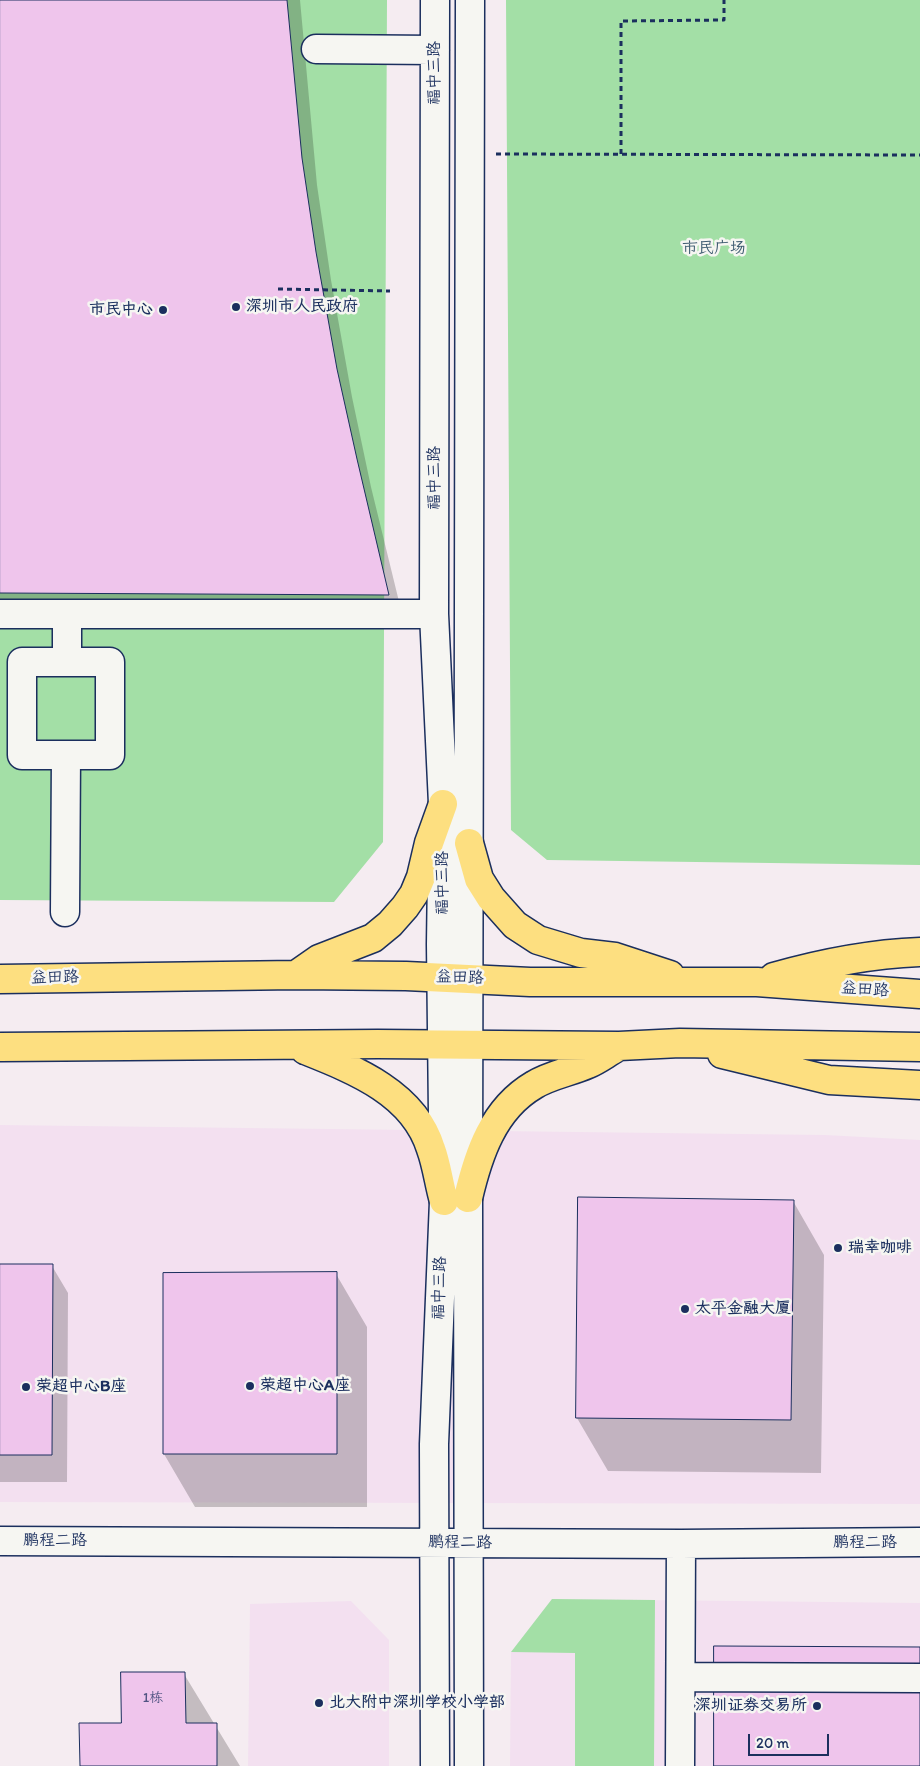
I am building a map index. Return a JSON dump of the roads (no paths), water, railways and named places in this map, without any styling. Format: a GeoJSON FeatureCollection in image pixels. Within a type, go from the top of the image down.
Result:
{"type":"FeatureCollection","features":[{"type":"Feature","properties":{"kind":"main road"},"geometry":{"type":"LineString","coordinates":[[296,975],[319,959],[373,938],[390,924],[405,907],[414,894],[421,877],[429,843],[443,804]]}},
{"type":"Feature","properties":{"kind":"main road"},"geometry":{"type":"LineString","coordinates":[[469,843],[479,879],[491,898],[515,925],[538,940],[581,952],[615,957],[693,982]]}},
{"type":"Feature","properties":{"kind":"main road"},"geometry":{"type":"LineString","coordinates":[[757,982],[846,958],[889,953],[920,952]]}},
{"type":"Feature","properties":{"kind":"main road","name":"益田路"},"geometry":{"type":"LineString","coordinates":[[0,979],[296,975],[530,982],[757,982],[920,994]]}},
{"type":"Feature","properties":{"kind":"main road"},"geometry":{"type":"LineString","coordinates":[[680,1043],[829,1080],[920,1085]]}},
{"type":"Feature","properties":{"kind":"main road"},"geometry":{"type":"LineString","coordinates":[[0,1047],[455,1044],[619,1046],[680,1043],[920,1047]]}},
{"type":"Feature","properties":{"kind":"main road"},"geometry":{"type":"LineString","coordinates":[[292,1045],[361,1074],[394,1096],[421,1127],[456,1200]]}},
{"type":"Feature","properties":{"kind":"main road"},"geometry":{"type":"LineString","coordinates":[[456,1200],[475,1166],[491,1129],[513,1099],[535,1084],[588,1064],[619,1046]]}},
{"type":"Feature","properties":{"kind":"street","name":"福中三路"},"geometry":{"type":"LineString","coordinates":[[435,0],[434,614],[443,804],[442,978],[455,1044],[456,1200],[469,1543],[469,1766]]}},
{"type":"Feature","properties":{"kind":"street","name":"福中三路"},"geometry":{"type":"LineString","coordinates":[[455,1044],[468,979],[470,0]]}},
{"type":"Feature","properties":{"kind":"street"},"geometry":{"type":"LineString","coordinates":[[316,49],[435,50]]}},
{"type":"Feature","properties":{"kind":"street"},"geometry":{"type":"LineString","coordinates":[[0,614],[434,614]]}},
{"type":"Feature","properties":{"kind":"street"},"geometry":{"type":"LineString","coordinates":[[67,614],[67,662]]}},
{"type":"Feature","properties":{"kind":"street"},"geometry":{"type":"LineString","coordinates":[[22,662],[110,662],[110,755],[66,755],[22,755],[22,662]]}},
{"type":"Feature","properties":{"kind":"street"},"geometry":{"type":"LineString","coordinates":[[65,912],[66,755]]}},
{"type":"Feature","properties":{"kind":"street","name":"福中三路"},"geometry":{"type":"LineString","coordinates":[[435,1766],[434,1444],[456,1200]]}},
{"type":"Feature","properties":{"kind":"street","name":"鹏程二路"},"geometry":{"type":"LineString","coordinates":[[0,1541],[682,1544],[920,1542]]}},
{"type":"Feature","properties":{"kind":"street"},"geometry":{"type":"LineString","coordinates":[[680,1766],[682,1544]]}},
{"type":"Feature","properties":{"kind":"street"},"geometry":{"type":"LineString","coordinates":[[680,1677],[920,1678]]}},
{"type":"Feature","properties":{"kind":"place","name":"深圳市人民政府"},"geometry":{"type":"Point","coordinates":[236,307]}},
{"type":"Feature","properties":{"kind":"place","name":"市民中心"},"geometry":{"type":"Point","coordinates":[163,310]}},
{"type":"Feature","properties":{"kind":"place","name":"瑞幸咖啡"},"geometry":{"type":"Point","coordinates":[838,1248]}},
{"type":"Feature","properties":{"kind":"place","name":"太平金融大厦"},"geometry":{"type":"Point","coordinates":[685,1309]}},
{"type":"Feature","properties":{"kind":"place","name":"荣超中心A座"},"geometry":{"type":"Point","coordinates":[250,1386]}},
{"type":"Feature","properties":{"kind":"place","name":"荣超中心B座"},"geometry":{"type":"Point","coordinates":[26,1387]}},
{"type":"Feature","properties":{"kind":"place","name":"北大附中深圳学校小学部"},"geometry":{"type":"Point","coordinates":[319,1703]}},
{"type":"Feature","properties":{"kind":"place","name":"深圳证券交易所"},"geometry":{"type":"Point","coordinates":[817,1706]}},
{"type":"Feature","properties":{"kind":"park label","name":"市民广场"},"geometry":{"type":"Point","coordinates":[714,249]}}]}
